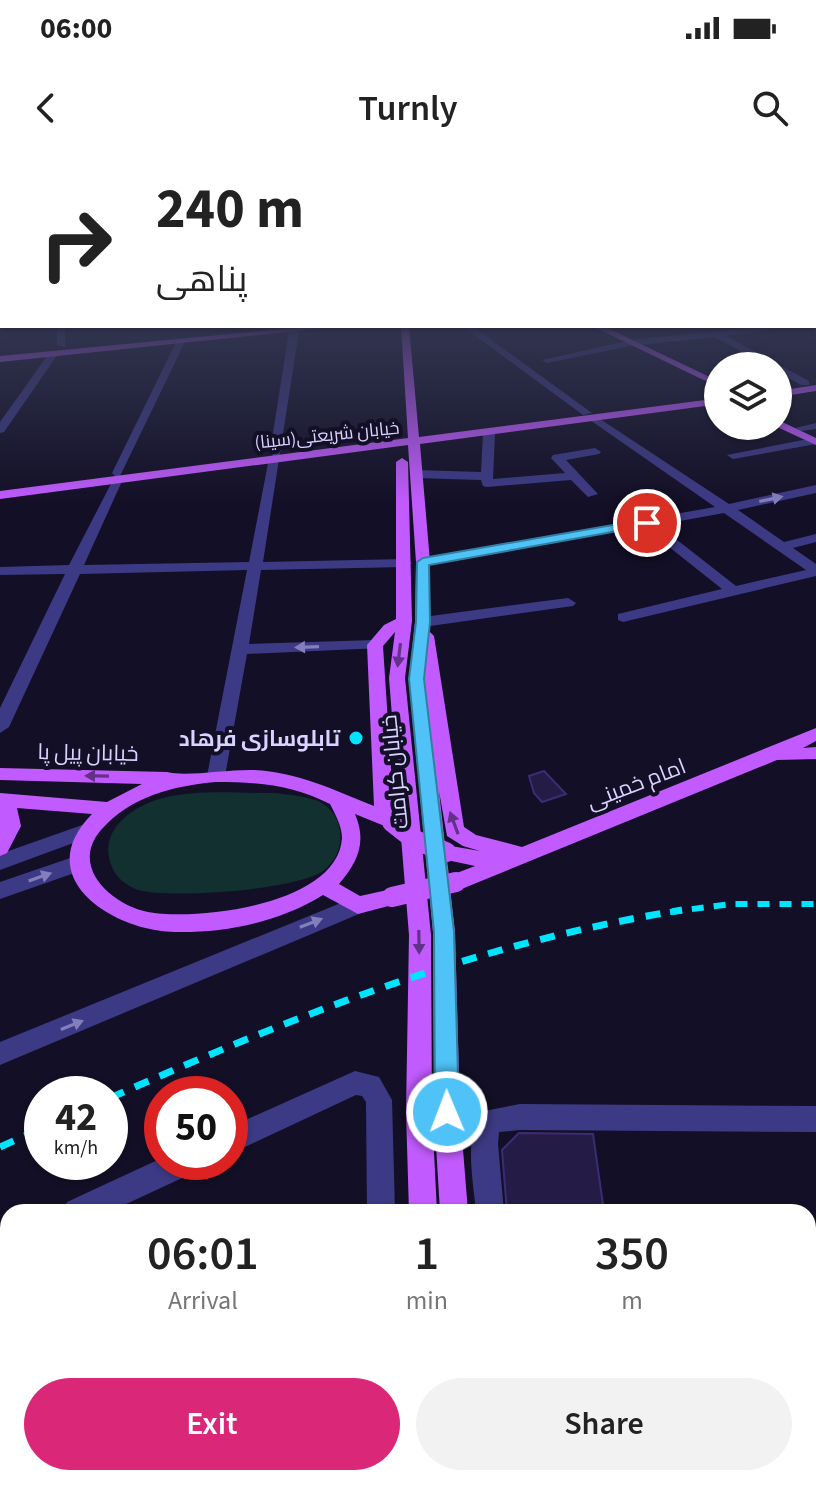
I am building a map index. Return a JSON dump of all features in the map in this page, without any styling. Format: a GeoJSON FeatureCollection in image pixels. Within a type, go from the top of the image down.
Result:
{"type":"FeatureCollection","features":[{"type":"Feature","properties":{"kind":"main road","name":"خیابان کرامت"},"geometry":{"type":"LineString","coordinates":[[401,381],[407,440],[416,474],[414,621],[417,679],[444,932],[447,1112],[453,1204]]}},
{"type":"Feature","properties":{"kind":"main road","name":"خیابان کرامت"},"geometry":{"type":"LineString","coordinates":[[406,381],[414,562]]}},
{"type":"Feature","properties":{"kind":"main road"},"geometry":{"type":"LineString","coordinates":[[679,381],[704,398]]}},
{"type":"Feature","properties":{"kind":"main road"},"geometry":{"type":"LineString","coordinates":[[792,385],[812,384]]}},
{"type":"Feature","properties":{"kind":"main road"},"geometry":{"type":"LineString","coordinates":[[792,390],[812,384]]}},
{"type":"Feature","properties":{"kind":"main road","name":"خیابان شریعتی(سینا)"},"geometry":{"type":"LineString","coordinates":[[407,440],[489,433],[590,416],[704,391]]}},
{"type":"Feature","properties":{"kind":"main road","name":"خیابان شریعتی(سینا)"},"geometry":{"type":"LineString","coordinates":[[0,495],[117,476],[590,416]]}},
{"type":"Feature","properties":{"kind":"main road"},"geometry":{"type":"LineString","coordinates":[[792,425],[815,440]]}},
{"type":"Feature","properties":{"kind":"main road"},"geometry":{"type":"LineString","coordinates":[[792,428],[815,440]]}},
{"type":"Feature","properties":{"kind":"main road","name":"خیابان شریعتی(سینا)"},"geometry":{"type":"LineString","coordinates":[[0,488],[117,476]]}},
{"type":"Feature","properties":{"kind":"main road","name":"خیابان کرامت"},"geometry":{"type":"LineString","coordinates":[[414,621],[397,678],[420,935],[423,1204]]}},
{"type":"Feature","properties":{"kind":"main road"},"geometry":{"type":"LineString","coordinates":[[388,820],[375,645],[390,628],[414,621],[430,648],[454,831],[470,841],[520,854]]}},
{"type":"Feature","properties":{"kind":"main road","name":"امام خمینی"},"geometry":{"type":"LineString","coordinates":[[520,854],[770,756],[816,734]]}},
{"type":"Feature","properties":{"kind":"main road","name":"امام خمینی"},"geometry":{"type":"LineString","coordinates":[[770,756],[816,753]]}},
{"type":"Feature","properties":{"kind":"main road","name":"خیابان پیل پا"},"geometry":{"type":"LineString","coordinates":[[0,774],[175,779]]}},
{"type":"Feature","properties":{"kind":"main road"},"geometry":{"type":"LineString","coordinates":[[337,799],[352,838],[344,864],[325,886],[284,905],[229,920],[193,923],[148,921],[115,907],[89,889],[79,863],[88,830],[111,809],[146,789],[175,779],[216,776],[270,776],[308,783],[388,820],[415,840],[446,852],[479,859],[520,854]]}},
{"type":"Feature","properties":{"kind":"main road"},"geometry":{"type":"LineString","coordinates":[[0,848],[11,826],[2,800],[111,809]]}},
{"type":"Feature","properties":{"kind":"main road"},"geometry":{"type":"LineString","coordinates":[[325,886],[358,905],[456,882],[520,854]]}},
{"type":"Feature","properties":{"kind":"street"},"geometry":{"type":"LineString","coordinates":[[0,430],[34,381]]}},
{"type":"Feature","properties":{"kind":"street"},"geometry":{"type":"LineString","coordinates":[[0,727],[117,476],[157,381]]}},
{"type":"Feature","properties":{"kind":"street"},"geometry":{"type":"LineString","coordinates":[[216,776],[256,567],[286,381]]}},
{"type":"Feature","properties":{"kind":"street"},"geometry":{"type":"LineString","coordinates":[[542,381],[816,571]]}},
{"type":"Feature","properties":{"kind":"street"},"geometry":{"type":"LineString","coordinates":[[801,428],[816,426]]}},
{"type":"Feature","properties":{"kind":"street"},"geometry":{"type":"LineString","coordinates":[[489,433],[487,483],[574,476]]}},
{"type":"Feature","properties":{"kind":"street"},"geometry":{"type":"LineString","coordinates":[[733,455],[815,440]]}},
{"type":"Feature","properties":{"kind":"street"},"geometry":{"type":"LineString","coordinates":[[592,494],[557,458],[595,452]]}},
{"type":"Feature","properties":{"kind":"street"},"geometry":{"type":"LineString","coordinates":[[416,474],[485,476]]}},
{"type":"Feature","properties":{"kind":"street"},"geometry":{"type":"LineString","coordinates":[[0,571],[414,562],[726,509],[816,489]]}},
{"type":"Feature","properties":{"kind":"street"},"geometry":{"type":"LineString","coordinates":[[647,523],[736,593]]}},
{"type":"Feature","properties":{"kind":"street"},"geometry":{"type":"LineString","coordinates":[[781,547],[816,538]]}},
{"type":"Feature","properties":{"kind":"street"},"geometry":{"type":"LineString","coordinates":[[623,617],[736,593],[816,571]]}},
{"type":"Feature","properties":{"kind":"street"},"geometry":{"type":"LineString","coordinates":[[414,621],[568,603]]}},
{"type":"Feature","properties":{"kind":"street"},"geometry":{"type":"LineString","coordinates":[[240,649],[375,645]]}},
{"type":"Feature","properties":{"kind":"street"},"geometry":{"type":"LineString","coordinates":[[0,862],[88,830]]}},
{"type":"Feature","properties":{"kind":"street"},"geometry":{"type":"LineString","coordinates":[[0,891],[79,863]]}},
{"type":"Feature","properties":{"kind":"street"},"geometry":{"type":"LineString","coordinates":[[0,1054],[358,905]]}},
{"type":"Feature","properties":{"kind":"street"},"geometry":{"type":"LineString","coordinates":[[248,1133],[355,1083],[370,1085],[379,1100],[381,1204]]}},
{"type":"Feature","properties":{"kind":"street"},"geometry":{"type":"LineString","coordinates":[[489,1204],[484,1144],[488,1121],[520,1117],[816,1119]]}},
{"type":"Feature","properties":{"kind":"street"},"geometry":{"type":"LineString","coordinates":[[94,1204],[146,1180]]}},
{"type":"Feature","properties":{"kind":"green space"},"geometry":{"type":"Polygon","coordinates":[[[212,792],[276,793],[318,801],[334,814],[340,844],[337,854],[323,871],[308,878],[261,888],[177,894],[138,890],[122,881],[114,871],[108,852],[113,832],[131,813],[149,803],[169,797],[212,792]]]}},
{"type":"Feature","properties":{"kind":"building"},"geometry":{"type":"Polygon","coordinates":[[[544,771],[566,794],[542,802],[534,793],[529,776],[544,771]]]}},
{"type":"Feature","properties":{"kind":"building"},"geometry":{"type":"Polygon","coordinates":[[[519,1133],[593,1134],[603,1204],[506,1204],[502,1150],[519,1133]]]}},
{"type":"Feature","properties":{"kind":"railway"},"geometry":{"type":"LineString","coordinates":[[674,911],[731,904],[816,904]]}},
{"type":"Feature","properties":{"kind":"railway"},"geometry":{"type":"LineString","coordinates":[[674,911],[682,910]]}},
{"type":"Feature","properties":{"kind":"railway"},"geometry":{"type":"LineString","coordinates":[[128,1090],[250,1038],[390,985],[533,941],[674,911]]}},
{"type":"Feature","properties":{"kind":"railway"},"geometry":{"type":"LineString","coordinates":[[670,912],[674,911]]}},
{"type":"Feature","properties":{"kind":"railway"},"geometry":{"type":"LineString","coordinates":[[0,1147],[24,1136]]}},
{"type":"Feature","properties":{"kind":"place","name":"تابلوسازی فرهاد"},"geometry":{"type":"Point","coordinates":[356,738]}},
{"type":"Feature","properties":{"kind":"route"},"geometry":{"type":"LineString","coordinates":[[447,1112],[444,932],[417,679],[423,622],[423,562],[647,523]]}}]}
